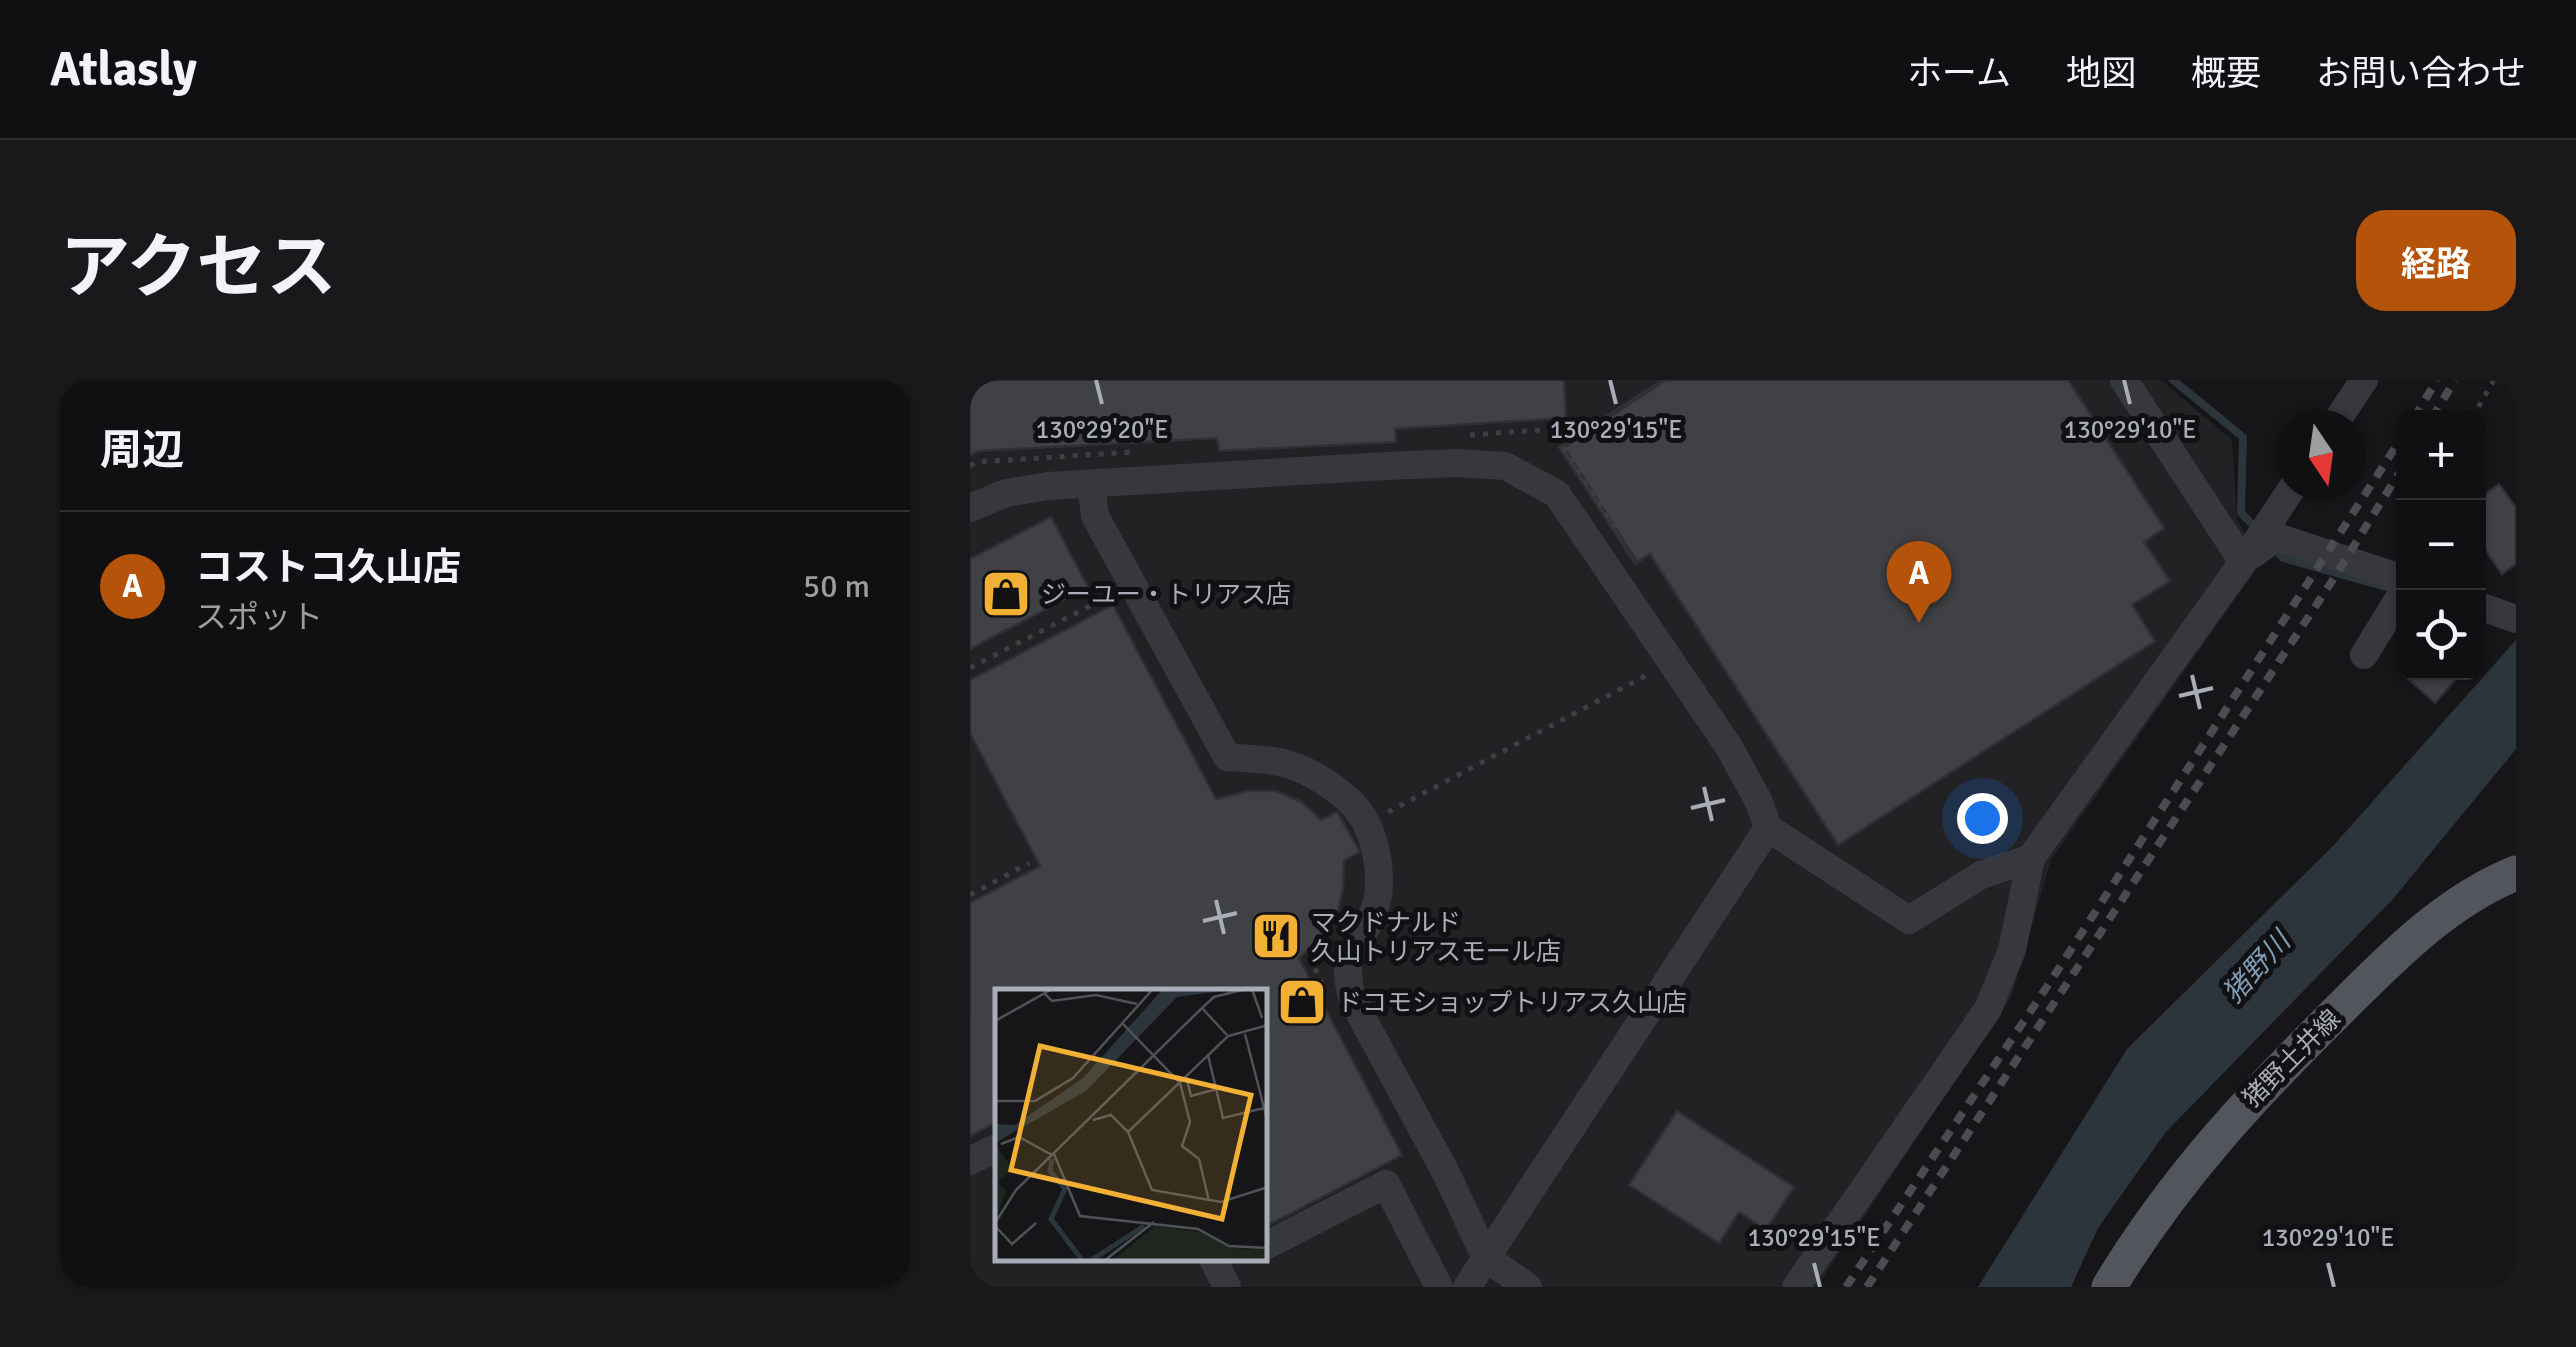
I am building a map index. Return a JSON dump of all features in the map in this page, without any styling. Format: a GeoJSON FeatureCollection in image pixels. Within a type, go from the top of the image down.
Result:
{"type":"FeatureCollection","features":[{"type":"Feature","properties":{"kind":"main road","name":"猪野土井線"},"geometry":{"type":"LineString","coordinates":[[2110,1287],[2173,1190],[2258,1091],[2402,947],[2464,899],[2516,872]]}},
{"type":"Feature","properties":{"kind":"street"},"geometry":{"type":"LineString","coordinates":[[2124,380],[2243,562]]}},
{"type":"Feature","properties":{"kind":"street"},"geometry":{"type":"LineString","coordinates":[[2344,410],[2364,380]]}},
{"type":"Feature","properties":{"kind":"street"},"geometry":{"type":"LineString","coordinates":[[970,508],[1006,494],[1048,486],[1386,466],[1505,466],[1557,494],[1729,747],[1759,802],[1768,828],[1909,920],[1981,874],[2031,858]]}},
{"type":"Feature","properties":{"kind":"street"},"geometry":{"type":"LineString","coordinates":[[1091,484],[1095,516],[1227,757],[1296,766],[1358,810],[1366,824],[1380,887],[1365,931],[1348,957],[1346,974],[1353,1001],[1445,1172],[1486,1258],[1528,1287]]}},
{"type":"Feature","properties":{"kind":"street"},"geometry":{"type":"LineString","coordinates":[[1796,1287],[1988,1009],[2012,950],[2031,858],[2284,500]]}},
{"type":"Feature","properties":{"kind":"street"},"geometry":{"type":"LineString","coordinates":[[2243,562],[2277,537],[2396,576]]}},
{"type":"Feature","properties":{"kind":"street"},"geometry":{"type":"LineString","coordinates":[[2364,656],[2396,603]]}},
{"type":"Feature","properties":{"kind":"street"},"geometry":{"type":"LineString","coordinates":[[2486,609],[2516,619]]}},
{"type":"Feature","properties":{"kind":"street"},"geometry":{"type":"LineString","coordinates":[[1468,1287],[1768,828]]}},
{"type":"Feature","properties":{"kind":"street"},"geometry":{"type":"LineString","coordinates":[[970,1162],[995,1149]]}},
{"type":"Feature","properties":{"kind":"street"},"geometry":{"type":"LineString","coordinates":[[1268,1244],[1386,1184],[1439,1287]]}},
{"type":"Feature","properties":{"kind":"path"},"geometry":{"type":"LineString","coordinates":[[2477,410],[2494,380]]}},
{"type":"Feature","properties":{"kind":"path"},"geometry":{"type":"LineString","coordinates":[[1457,436],[1552,429],[1616,529]]}},
{"type":"Feature","properties":{"kind":"path"},"geometry":{"type":"LineString","coordinates":[[970,466],[976,462],[1142,451]]}},
{"type":"Feature","properties":{"kind":"path"},"geometry":{"type":"LineString","coordinates":[[970,668],[1116,592]]}},
{"type":"Feature","properties":{"kind":"path"},"geometry":{"type":"LineString","coordinates":[[1375,819],[1659,668]]}},
{"type":"Feature","properties":{"kind":"path"},"geometry":{"type":"LineString","coordinates":[[970,895],[1029,863]]}},
{"type":"Feature","properties":{"kind":"shaded area"},"geometry":{"type":"Polygon","coordinates":[[[970,380],[2161,380],[2232,440],[2237,520],[2263,560],[2051,860],[2011,998],[1817,1287],[970,1287],[970,380]]]}},
{"type":"Feature","properties":{"kind":"water","name":"猪野川"},"geometry":{"type":"Polygon","coordinates":[[[2516,640],[2516,749],[2392,900],[2165,1133],[2098,1228],[2071,1287],[1978,1287],[2127,1049],[2333,846],[2480,680],[2486,680],[2486,674],[2516,640]]]}},
{"type":"Feature","properties":{"kind":"building"},"geometry":{"type":"Polygon","coordinates":[[[970,380],[1564,380],[1566,418],[1395,429],[1396,442],[1219,451],[1217,438],[978,451],[970,456],[970,380]]]}},
{"type":"Feature","properties":{"kind":"building"},"geometry":{"type":"Polygon","coordinates":[[[1662,380],[2068,380],[2164,528],[2144,542],[2170,581],[2132,605],[2155,641],[1838,845],[1650,554],[1635,564],[1559,447],[1662,380]]]}},
{"type":"Feature","properties":{"kind":"building"},"geometry":{"type":"Polygon","coordinates":[[[1666,380],[2068,380],[2164,528],[2144,542],[2170,581],[2132,605],[2155,641],[1838,845],[1650,554],[1637,562],[1564,447],[1666,380]]]}},
{"type":"Feature","properties":{"kind":"building"},"geometry":{"type":"Polygon","coordinates":[[[2499,484],[2516,508],[2516,564],[2502,574],[2486,551],[2486,493],[2499,484]]]}},
{"type":"Feature","properties":{"kind":"building"},"geometry":{"type":"Polygon","coordinates":[[[1051,517],[1088,587],[970,649],[970,559],[1051,517]]]}},
{"type":"Feature","properties":{"kind":"building"},"geometry":{"type":"Polygon","coordinates":[[[1113,605],[1216,799],[1248,791],[1276,791],[1302,802],[1321,820],[1337,812],[1360,852],[1344,860],[1337,914],[1325,936],[1299,958],[1402,1155],[1268,1225],[1268,989],[995,989],[995,1123],[970,1136],[970,903],[1040,866],[970,733],[970,680],[1113,605]]]}},
{"type":"Feature","properties":{"kind":"building"},"geometry":{"type":"Polygon","coordinates":[[[2410,680],[2455,680],[2435,703],[2410,680]]]}},
{"type":"Feature","properties":{"kind":"building"},"geometry":{"type":"Polygon","coordinates":[[[1677,1111],[1794,1187],[1766,1230],[1739,1212],[1719,1243],[1629,1185],[1677,1111]]]}},
{"type":"Feature","properties":{"kind":"waterway"},"geometry":{"type":"LineString","coordinates":[[2173,380],[2243,437],[2241,513],[2258,530]]}},
{"type":"Feature","properties":{"kind":"waterway"},"geometry":{"type":"LineString","coordinates":[[2274,548],[2283,558],[2386,587]]}},
{"type":"Feature","properties":{"kind":"railway"},"geometry":{"type":"LineString","coordinates":[[2419,410],[2437,380]]}},
{"type":"Feature","properties":{"kind":"railway"},"geometry":{"type":"LineString","coordinates":[[2437,410],[2455,380]]}},
{"type":"Feature","properties":{"kind":"railway"},"geometry":{"type":"LineString","coordinates":[[1846,1287],[2050,982],[2396,446]]}},
{"type":"Feature","properties":{"kind":"railway"},"geometry":{"type":"LineString","coordinates":[[1867,1287],[2396,478]]}},
{"type":"Feature","properties":{"kind":"place","name":"ジーユー・トリアス店"},"geometry":{"type":"Point","coordinates":[1006,594]}},
{"type":"Feature","properties":{"kind":"place","name":"コストコ久山店"},"geometry":{"type":"Point","coordinates":[1919,623]}},
{"type":"Feature","properties":{"kind":"place","name":"マクドナルド 久山トリアスモール店"},"geometry":{"type":"Point","coordinates":[1276,936]}},
{"type":"Feature","properties":{"kind":"place","name":"ドコモショップトリアス久山店"},"geometry":{"type":"Point","coordinates":[1302,1002]}}]}
